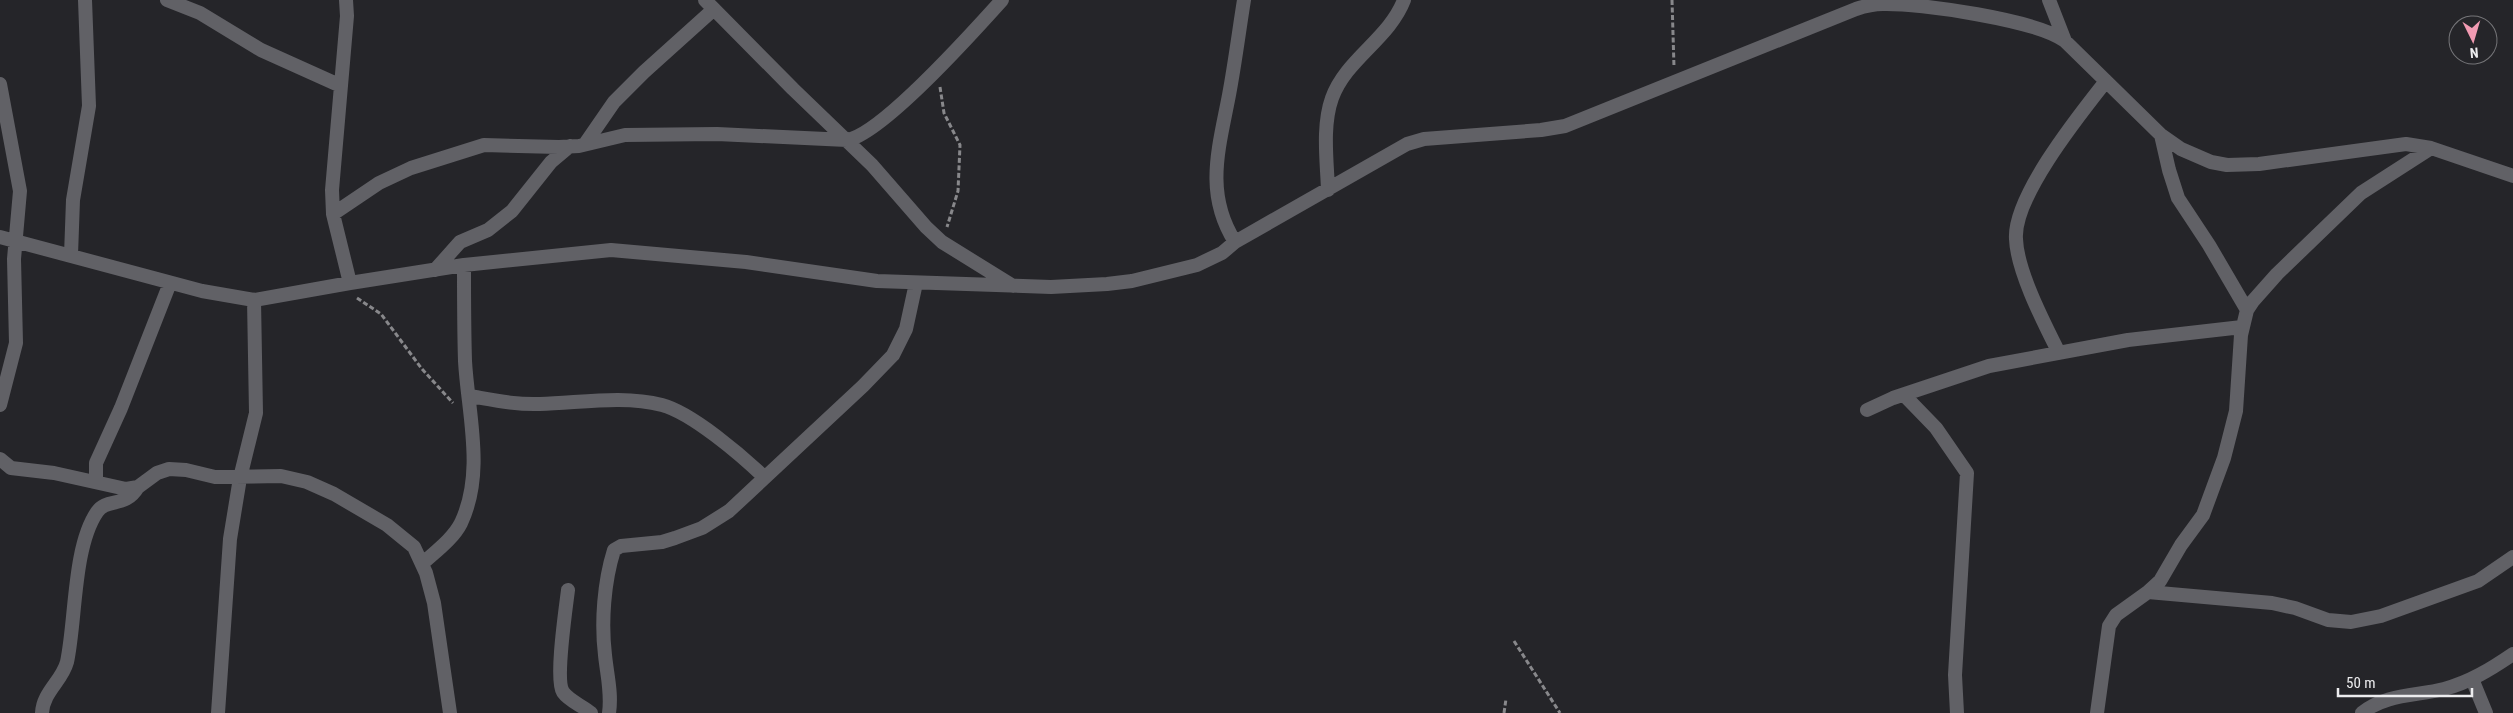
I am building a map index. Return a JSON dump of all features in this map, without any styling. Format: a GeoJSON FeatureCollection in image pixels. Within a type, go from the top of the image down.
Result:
{"type":"FeatureCollection","features":[{"type":"Feature","properties":{"kind":"street"},"geometry":{"type":"LineString","coordinates":[[71,255],[73,200],[89,106],[85,0]]}},
{"type":"Feature","properties":{"kind":"street"},"geometry":{"type":"LineString","coordinates":[[167,0],[200,13],[261,50],[341,86]]}},
{"type":"Feature","properties":{"kind":"street"},"geometry":{"type":"LineString","coordinates":[[346,0],[347,16],[333,174],[333,214],[346,284]]}},
{"type":"Feature","properties":{"kind":"street"},"geometry":{"type":"LineString","coordinates":[[333,214],[379,183],[411,168],[480,146],[570,146],[624,135],[717,134],[847,140],[857,138],[879,122],[939,66],[1002,0]]}},
{"type":"Feature","properties":{"kind":"street"},"geometry":{"type":"LineString","coordinates":[[1235,242],[1224,224],[1219,208],[1217,174],[1220,135],[1230,93],[1244,0]]}},
{"type":"Feature","properties":{"kind":"street"},"geometry":{"type":"LineString","coordinates":[[1328,190],[1327,124],[1332,96],[1346,74],[1396,18],[1404,0]]}},
{"type":"Feature","properties":{"kind":"street"},"geometry":{"type":"LineString","coordinates":[[2049,0],[2065,42]]}},
{"type":"Feature","properties":{"kind":"street"},"geometry":{"type":"LineString","coordinates":[[0,237],[230,298],[254,300],[464,265],[611,250],[670,254],[916,283],[1051,287],[1132,281],[1196,265],[1222,253],[1235,242],[1407,144],[1424,139],[1565,126],[1674,83],[1863,3],[1882,2],[1921,6],[2006,20],[2055,34],[2162,135],[2195,156],[2211,162],[2259,164],[2406,144],[2431,148],[2513,176]]}},
{"type":"Feature","properties":{"kind":"street"},"geometry":{"type":"LineString","coordinates":[[585,144],[614,102],[709,4],[872,165],[926,227],[942,242],[1013,286]]}},
{"type":"Feature","properties":{"kind":"street"},"geometry":{"type":"LineString","coordinates":[[2059,353],[2030,290],[2016,245],[2016,232],[2021,212],[2045,165],[2078,116],[2106,81]]}},
{"type":"Feature","properties":{"kind":"street"},"geometry":{"type":"LineString","coordinates":[[0,84],[20,192],[13,287],[16,343],[0,405]]}},
{"type":"Feature","properties":{"kind":"street"},"geometry":{"type":"LineString","coordinates":[[2162,135],[2169,170],[2178,198],[2209,245],[2247,310]]}},
{"type":"Feature","properties":{"kind":"street"},"geometry":{"type":"LineString","coordinates":[[435,270],[460,242],[488,230],[512,211],[551,162],[570,146]]}},
{"type":"Feature","properties":{"kind":"street"},"geometry":{"type":"LineString","coordinates":[[2097,713],[2109,626],[2116,615],[2148,592],[2160,580],[2181,545],[2203,515],[2224,458],[2236,411],[2242,327],[2247,310],[2277,274],[2361,193],[2431,148]]}},
{"type":"Feature","properties":{"kind":"street"},"geometry":{"type":"LineString","coordinates":[[422,564],[453,535],[466,509],[472,482],[474,448],[466,361],[464,265]]}},
{"type":"Feature","properties":{"kind":"street"},"geometry":{"type":"LineString","coordinates":[[96,482],[96,463],[121,408],[170,283]]}},
{"type":"Feature","properties":{"kind":"street"},"geometry":{"type":"LineString","coordinates":[[609,713],[611,700],[604,634],[609,573],[614,550],[620,546],[662,542],[702,528],[729,511],[864,386],[893,355],[906,329],[916,283]]}},
{"type":"Feature","properties":{"kind":"street"},"geometry":{"type":"LineString","coordinates":[[218,713],[230,538],[240,478],[256,413],[254,300]]}},
{"type":"Feature","properties":{"kind":"street"},"geometry":{"type":"LineString","coordinates":[[1868,410],[1904,395],[1989,366],[2128,340],[2242,327]]}},
{"type":"Feature","properties":{"kind":"street"},"geometry":{"type":"LineString","coordinates":[[1904,395],[1936,428],[1967,473],[1955,674],[1958,713]]}},
{"type":"Feature","properties":{"kind":"street"},"geometry":{"type":"LineString","coordinates":[[469,396],[511,403],[640,402],[663,405],[687,417],[740,455],[764,477]]}},
{"type":"Feature","properties":{"kind":"street"},"geometry":{"type":"LineString","coordinates":[[0,459],[11,468],[54,473],[119,489],[138,488]]}},
{"type":"Feature","properties":{"kind":"street"},"geometry":{"type":"LineString","coordinates":[[42,713],[44,700],[66,666],[84,546],[96,513],[107,505],[131,498],[138,488],[157,473],[169,469],[186,470],[215,477],[240,478],[266,475],[292,478],[334,494],[380,520],[408,540],[422,564],[434,603],[450,713]]}},
{"type":"Feature","properties":{"kind":"street"},"geometry":{"type":"LineString","coordinates":[[2148,592],[2272,603],[2295,608],[2328,620],[2351,622],[2381,616],[2478,581],[2513,556]]}},
{"type":"Feature","properties":{"kind":"street"},"geometry":{"type":"LineString","coordinates":[[568,590],[561,656],[561,688],[566,695],[591,713]]}},
{"type":"Feature","properties":{"kind":"street"},"geometry":{"type":"LineString","coordinates":[[2362,713],[2382,701],[2443,690],[2472,679],[2513,654]]}},
{"type":"Feature","properties":{"kind":"street"},"geometry":{"type":"LineString","coordinates":[[2472,679],[2486,713]]}},
{"type":"Feature","properties":{"kind":"path"},"geometry":{"type":"LineString","coordinates":[[1672,0],[1674,83]]}},
{"type":"Feature","properties":{"kind":"path"},"geometry":{"type":"LineString","coordinates":[[939,66],[944,113],[958,137],[961,156],[958,192],[942,242]]}},
{"type":"Feature","properties":{"kind":"path"},"geometry":{"type":"LineString","coordinates":[[346,284],[366,306],[381,314],[422,369],[472,424]]}},
{"type":"Feature","properties":{"kind":"path"},"geometry":{"type":"LineString","coordinates":[[1514,641],[1560,713]]}},
{"type":"Feature","properties":{"kind":"path"},"geometry":{"type":"LineString","coordinates":[[1504,713],[1506,699]]}}]}
